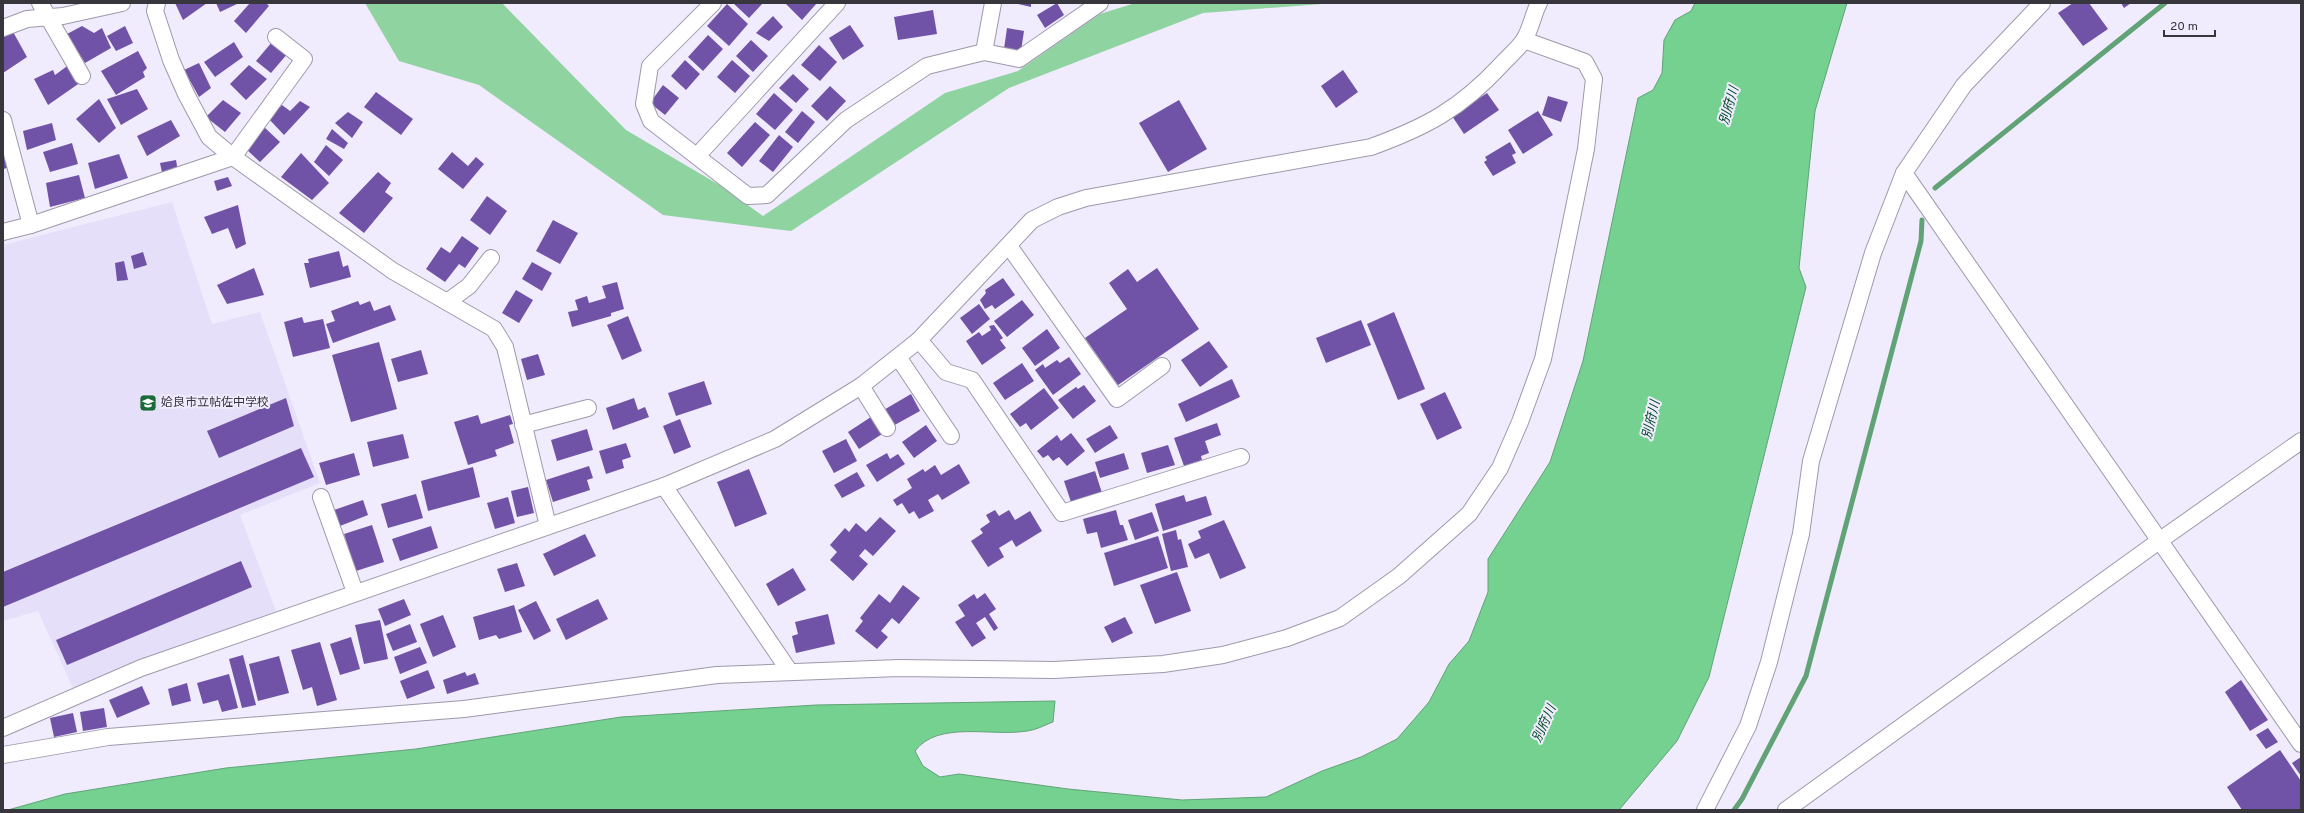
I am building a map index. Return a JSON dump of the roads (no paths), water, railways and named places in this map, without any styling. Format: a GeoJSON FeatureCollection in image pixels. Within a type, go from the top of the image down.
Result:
{"type":"FeatureCollection","features":[{"type":"Feature","properties":{"kind":"street"},"geometry":{"type":"LineString","coordinates":[[40,3],[82,76]]}},
{"type":"Feature","properties":{"kind":"street"},"geometry":{"type":"LineString","coordinates":[[3,28],[27,19],[48,17],[122,3]]}},
{"type":"Feature","properties":{"kind":"street"},"geometry":{"type":"LineString","coordinates":[[157,3],[155,11],[168,53],[186,94],[210,137],[233,157],[392,271],[494,329],[505,347],[548,526]]}},
{"type":"Feature","properties":{"kind":"street"},"geometry":{"type":"LineString","coordinates":[[713,3],[650,66],[644,104],[651,121],[748,196],[767,195],[846,120],[927,66],[984,52],[1019,59],[1088,9],[1100,3]]}},
{"type":"Feature","properties":{"kind":"street"},"geometry":{"type":"LineString","coordinates":[[697,156],[837,3]]}},
{"type":"Feature","properties":{"kind":"street"},"geometry":{"type":"LineString","coordinates":[[984,52],[993,3]]}},
{"type":"Feature","properties":{"kind":"street"},"geometry":{"type":"LineString","coordinates":[[3,728],[141,668],[355,592],[664,486],[776,439],[861,386],[919,340],[1032,220],[1058,207],[1086,198],[1371,147],[1406,134],[1434,120],[1462,102],[1483,84],[1524,40],[1539,3]]}},
{"type":"Feature","properties":{"kind":"street"},"geometry":{"type":"LineString","coordinates":[[1706,810],[1748,726],[1769,662],[1801,534],[1811,461],[1873,253],[1904,173],[1964,85],[2042,3]]}},
{"type":"Feature","properties":{"kind":"street"},"geometry":{"type":"LineString","coordinates":[[3,232],[31,225],[233,157],[304,59],[276,37]]}},
{"type":"Feature","properties":{"kind":"street"},"geometry":{"type":"LineString","coordinates":[[3,755],[108,737],[464,709],[717,675],[899,668],[1054,670],[1163,664],[1223,655],[1287,638],[1340,618],[1399,576],[1470,514],[1500,468],[1520,422],[1543,359],[1586,149],[1594,79],[1585,62],[1524,40]]}},
{"type":"Feature","properties":{"kind":"street"},"geometry":{"type":"LineString","coordinates":[[3,120],[31,225]]}},
{"type":"Feature","properties":{"kind":"street"},"geometry":{"type":"LineString","coordinates":[[1904,173],[2301,744]]}},
{"type":"Feature","properties":{"kind":"street"},"geometry":{"type":"LineString","coordinates":[[1009,246],[1117,398],[1162,366]]}},
{"type":"Feature","properties":{"kind":"street"},"geometry":{"type":"LineString","coordinates":[[447,302],[469,286],[491,258]]}},
{"type":"Feature","properties":{"kind":"street"},"geometry":{"type":"LineString","coordinates":[[919,340],[946,372],[972,380],[1062,513],[1241,457]]}},
{"type":"Feature","properties":{"kind":"street"},"geometry":{"type":"LineString","coordinates":[[898,357],[951,436]]}},
{"type":"Feature","properties":{"kind":"street"},"geometry":{"type":"LineString","coordinates":[[861,386],[887,428]]}},
{"type":"Feature","properties":{"kind":"street"},"geometry":{"type":"LineString","coordinates":[[523,425],[588,408]]}},
{"type":"Feature","properties":{"kind":"street"},"geometry":{"type":"LineString","coordinates":[[1786,810],[2159,541],[2301,441]]}},
{"type":"Feature","properties":{"kind":"street"},"geometry":{"type":"LineString","coordinates":[[664,486],[790,672]]}},
{"type":"Feature","properties":{"kind":"street"},"geometry":{"type":"LineString","coordinates":[[321,496],[355,592]]}},
{"type":"Feature","properties":{"kind":"water","name":"別府川"},"geometry":{"type":"Polygon","coordinates":[[[1695,3],[1847,3],[1815,111],[1799,268],[1806,287],[1709,677],[1677,741],[1619,810],[8,810],[65,794],[226,768],[416,749],[621,717],[816,705],[1055,701],[1053,722],[1034,730],[1013,732],[951,733],[937,736],[925,741],[915,751],[923,766],[940,777],[959,774],[1068,789],[1182,800],[1266,797],[1322,771],[1361,757],[1397,739],[1429,702],[1449,664],[1469,641],[1488,592],[1488,559],[1550,462],[1583,361],[1638,98],[1653,90],[1662,73],[1664,40],[1675,20],[1691,11],[1695,3]]]}},
{"type":"Feature","properties":{"kind":"waterway"},"geometry":{"type":"LineString","coordinates":[[1935,188],[2165,3]]}},
{"type":"Feature","properties":{"kind":"waterway"},"geometry":{"type":"LineString","coordinates":[[1734,810],[1742,799],[1806,676],[1921,241],[1922,220]]}},
{"type":"Feature","properties":{"kind":"place","name":"姶良市立帖佐中学校"},"geometry":{"type":"Point","coordinates":[148,403]}}]}
